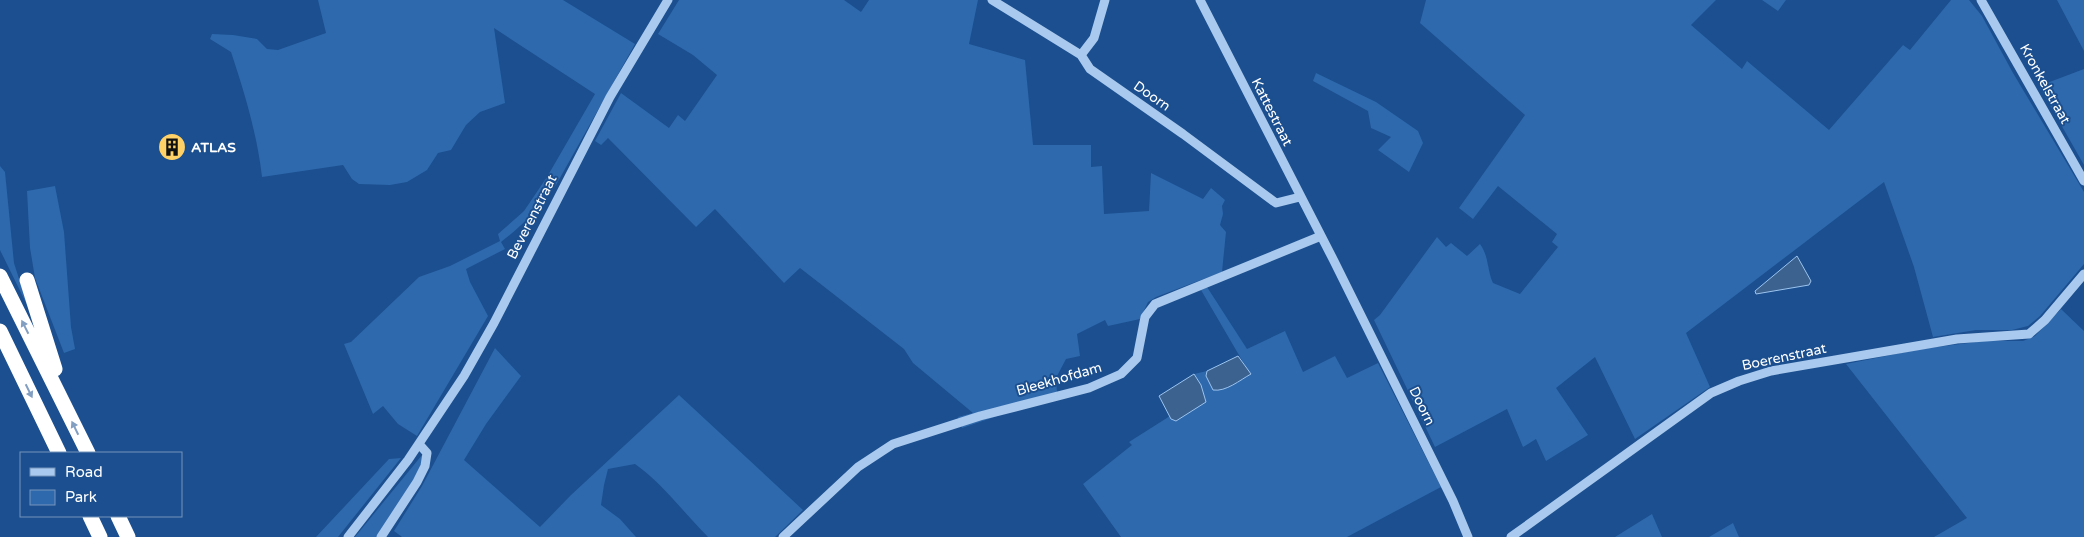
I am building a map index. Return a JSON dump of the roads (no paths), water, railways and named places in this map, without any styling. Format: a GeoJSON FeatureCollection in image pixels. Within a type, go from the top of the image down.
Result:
{"type":"FeatureCollection","features":[{"type":"Feature","properties":{"kind":"highway"},"geometry":{"type":"LineString","coordinates":[[0,276],[88,452]]}},
{"type":"Feature","properties":{"kind":"highway"},"geometry":{"type":"LineString","coordinates":[[27,280],[56,371],[63,402]]}},
{"type":"Feature","properties":{"kind":"highway"},"geometry":{"type":"LineString","coordinates":[[0,331],[59,452]]}},
{"type":"Feature","properties":{"kind":"highway"},"geometry":{"type":"LineString","coordinates":[[90,517],[100,537]]}},
{"type":"Feature","properties":{"kind":"highway"},"geometry":{"type":"LineString","coordinates":[[118,517],[128,537]]}},
{"type":"Feature","properties":{"kind":"street","name":"Beverenstraat"},"geometry":{"type":"LineString","coordinates":[[348,537],[419,444],[464,376],[610,97],[668,0]]}},
{"type":"Feature","properties":{"kind":"street","name":"Doorn"},"geometry":{"type":"LineString","coordinates":[[992,0],[1081,55],[1090,69],[1183,134],[1276,203],[1300,196]]}},
{"type":"Feature","properties":{"kind":"street"},"geometry":{"type":"LineString","coordinates":[[1081,55],[1094,38],[1105,0]]}},
{"type":"Feature","properties":{"kind":"street","name":"Kattestraat"},"geometry":{"type":"LineString","coordinates":[[1200,0],[1321,236]]}},
{"type":"Feature","properties":{"kind":"street","name":"Kronkelstraat"},"geometry":{"type":"LineString","coordinates":[[1981,0],[2084,181]]}},
{"type":"Feature","properties":{"kind":"street","name":"Doorn"},"geometry":{"type":"LineString","coordinates":[[1321,236],[1453,501],[1468,537]]}},
{"type":"Feature","properties":{"kind":"street","name":"Bleekhofdam"},"geometry":{"type":"LineString","coordinates":[[783,537],[858,467],[893,444],[980,416],[1089,388],[1121,374],[1137,358],[1145,317],[1154,304],[1321,236]]}},
{"type":"Feature","properties":{"kind":"street","name":"Boerenstraat"},"geometry":{"type":"LineString","coordinates":[[1511,537],[1711,393],[1739,381],[1771,371],[1957,339],[2029,334],[2045,320],[2084,274]]}},
{"type":"Feature","properties":{"kind":"street"},"geometry":{"type":"LineString","coordinates":[[382,537],[425,466],[426,453],[419,444]]}},
{"type":"Feature","properties":{"kind":"place","name":"ATLAS"},"geometry":{"type":"Point","coordinates":[172,147]}}]}
